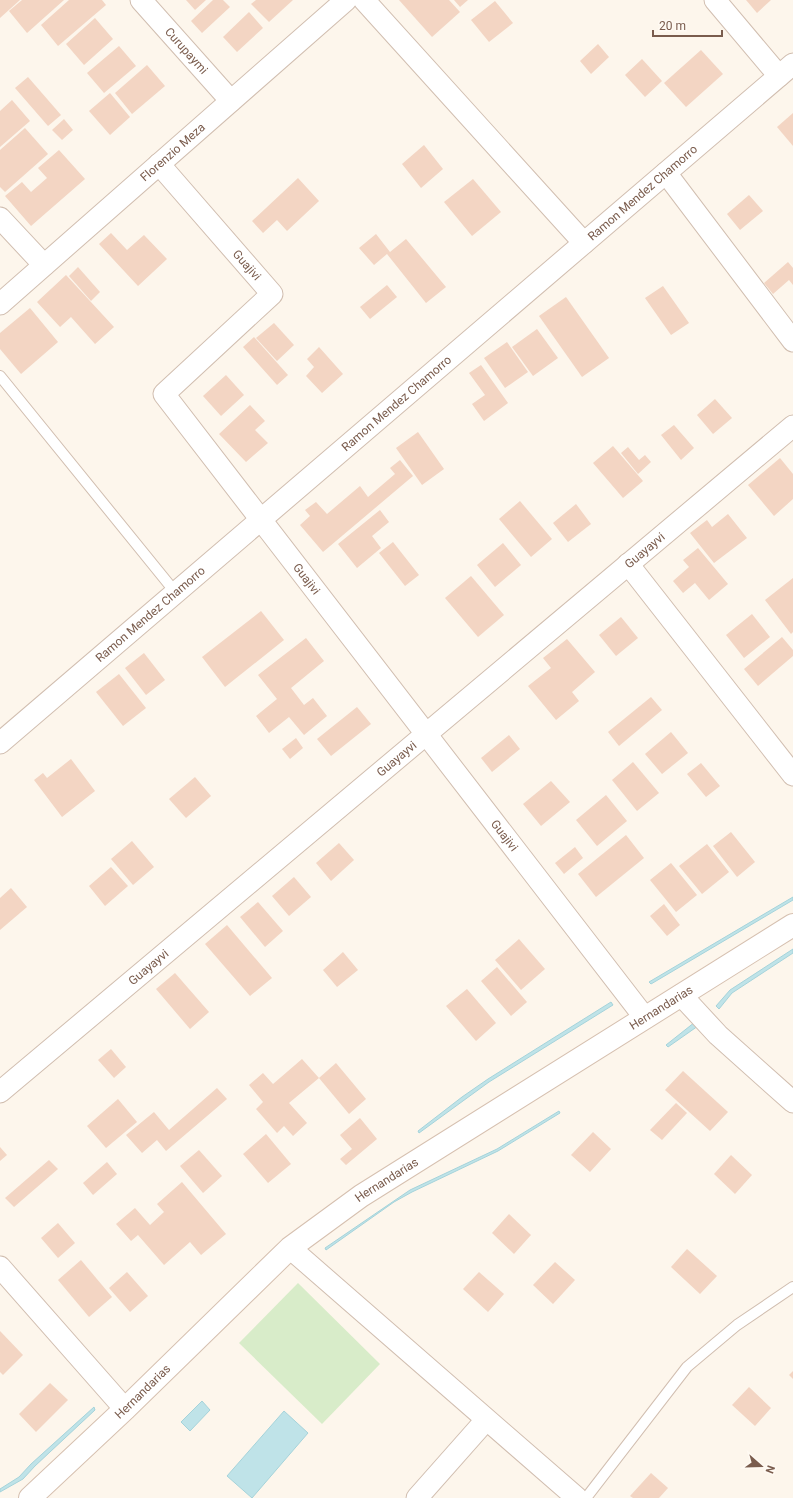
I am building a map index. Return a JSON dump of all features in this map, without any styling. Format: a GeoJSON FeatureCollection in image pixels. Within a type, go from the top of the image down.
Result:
{"type":"FeatureCollection","features":[{"type":"Feature","properties":{"kind":"street","name":"Curupaymi"},"geometry":{"type":"LineString","coordinates":[[141,0],[231,101]]}},
{"type":"Feature","properties":{"kind":"street","name":"Florenzio Meza"},"geometry":{"type":"LineString","coordinates":[[0,304],[346,0]]}},
{"type":"Feature","properties":{"kind":"street"},"geometry":{"type":"LineString","coordinates":[[364,0],[584,243]]}},
{"type":"Feature","properties":{"kind":"street"},"geometry":{"type":"LineString","coordinates":[[715,0],[786,70]]}},
{"type":"Feature","properties":{"kind":"street","name":"Ramon Mendez Chamorro"},"geometry":{"type":"LineString","coordinates":[[0,744],[786,70]]}},
{"type":"Feature","properties":{"kind":"street","name":"Guajivi"},"geometry":{"type":"LineString","coordinates":[[159,164],[272,294],[164,394],[645,1018]]}},
{"type":"Feature","properties":{"kind":"street"},"geometry":{"type":"LineString","coordinates":[[666,173],[793,342]]}},
{"type":"Feature","properties":{"kind":"street"},"geometry":{"type":"LineString","coordinates":[[0,218],[44,265]]}},
{"type":"Feature","properties":{"kind":"street","name":"Guayayvi"},"geometry":{"type":"LineString","coordinates":[[0,1092],[793,426]]}},
{"type":"Feature","properties":{"kind":"street"},"geometry":{"type":"LineString","coordinates":[[628,564],[793,775]]}},
{"type":"Feature","properties":{"kind":"street","name":"Hernandarias"},"geometry":{"type":"LineString","coordinates":[[30,1498],[125,1409],[290,1248],[361,1196],[793,925]]}},
{"type":"Feature","properties":{"kind":"street"},"geometry":{"type":"LineString","coordinates":[[681,995],[718,1035],[793,1102]]}},
{"type":"Feature","properties":{"kind":"street"},"geometry":{"type":"LineString","coordinates":[[290,1248],[577,1498]]}},
{"type":"Feature","properties":{"kind":"street"},"geometry":{"type":"LineString","coordinates":[[0,1267],[125,1409]]}},
{"type":"Feature","properties":{"kind":"street"},"geometry":{"type":"LineString","coordinates":[[417,1498],[486,1420]]}},
{"type":"Feature","properties":{"kind":"lane"},"geometry":{"type":"LineString","coordinates":[[0,376],[176,593]]}},
{"type":"Feature","properties":{"kind":"lane"},"geometry":{"type":"LineString","coordinates":[[586,1498],[686,1367],[737,1325],[793,1287]]}},
{"type":"Feature","properties":{"kind":"green space"},"geometry":{"type":"Polygon","coordinates":[[[298,1283],[380,1364],[322,1424],[239,1343],[298,1283]]]}},
{"type":"Feature","properties":{"kind":"water"},"geometry":{"type":"Polygon","coordinates":[[[793,897],[793,900],[651,984],[649,982],[793,897]]]}},
{"type":"Feature","properties":{"kind":"water"},"geometry":{"type":"Polygon","coordinates":[[[793,949],[793,953],[732,993],[719,1009],[716,1006],[730,990],[793,949]]]}},
{"type":"Feature","properties":{"kind":"water"},"geometry":{"type":"Polygon","coordinates":[[[611,1002],[613,1005],[489,1082],[419,1133],[418,1131],[488,1079],[611,1002]]]}},
{"type":"Feature","properties":{"kind":"water"},"geometry":{"type":"Polygon","coordinates":[[[695,1022],[698,1026],[668,1047],[666,1045],[695,1022]]]}},
{"type":"Feature","properties":{"kind":"water"},"geometry":{"type":"Polygon","coordinates":[[[559,1111],[560,1113],[498,1151],[394,1202],[326,1250],[325,1248],[410,1190],[497,1149],[559,1111]]]}},
{"type":"Feature","properties":{"kind":"water"},"geometry":{"type":"Polygon","coordinates":[[[202,1401],[210,1410],[190,1431],[181,1422],[202,1401]]]}},
{"type":"Feature","properties":{"kind":"water"},"geometry":{"type":"Polygon","coordinates":[[[94,1407],[95,1410],[23,1479],[0,1492],[0,1489],[19,1477],[31,1464],[94,1407]]]}},
{"type":"Feature","properties":{"kind":"water"},"geometry":{"type":"Polygon","coordinates":[[[284,1411],[308,1433],[252,1498],[227,1476],[284,1411]]]}},
{"type":"Feature","properties":{"kind":"building"},"geometry":{"type":"Polygon","coordinates":[[[0,0],[20,0],[0,18],[0,0]]]}},
{"type":"Feature","properties":{"kind":"building"},"geometry":{"type":"Polygon","coordinates":[[[22,0],[64,0],[27,33],[9,11],[22,0]]]}},
{"type":"Feature","properties":{"kind":"building"},"geometry":{"type":"Polygon","coordinates":[[[69,0],[102,0],[106,5],[58,46],[41,25],[69,0]]]}},
{"type":"Feature","properties":{"kind":"building"},"geometry":{"type":"Polygon","coordinates":[[[186,0],[206,0],[195,10],[186,0]]]}},
{"type":"Feature","properties":{"kind":"building"},"geometry":{"type":"Polygon","coordinates":[[[213,0],[223,0],[230,7],[202,33],[191,21],[213,0]]]}},
{"type":"Feature","properties":{"kind":"building"},"geometry":{"type":"Polygon","coordinates":[[[256,0],[293,0],[269,22],[251,4],[256,0]]]}},
{"type":"Feature","properties":{"kind":"building"},"geometry":{"type":"Polygon","coordinates":[[[399,0],[449,0],[460,12],[432,37],[399,0]]]}},
{"type":"Feature","properties":{"kind":"building"},"geometry":{"type":"Polygon","coordinates":[[[454,0],[468,0],[460,7],[454,0]]]}},
{"type":"Feature","properties":{"kind":"building"},"geometry":{"type":"Polygon","coordinates":[[[746,0],[771,0],[757,13],[746,0]]]}},
{"type":"Feature","properties":{"kind":"building"},"geometry":{"type":"Polygon","coordinates":[[[495,1],[513,23],[489,42],[471,20],[495,1]]]}},
{"type":"Feature","properties":{"kind":"building"},"geometry":{"type":"Polygon","coordinates":[[[249,12],[263,28],[237,52],[223,37],[249,12]]]}},
{"type":"Feature","properties":{"kind":"building"},"geometry":{"type":"Polygon","coordinates":[[[95,18],[113,39],[84,65],[66,44],[95,18]]]}},
{"type":"Feature","properties":{"kind":"building"},"geometry":{"type":"Polygon","coordinates":[[[598,44],[609,57],[591,74],[580,61],[598,44]]]}},
{"type":"Feature","properties":{"kind":"building"},"geometry":{"type":"Polygon","coordinates":[[[119,46],[136,66],[104,93],[87,73],[119,46]]]}},
{"type":"Feature","properties":{"kind":"building"},"geometry":{"type":"Polygon","coordinates":[[[701,50],[723,74],[686,107],[664,83],[701,50]]]}},
{"type":"Feature","properties":{"kind":"building"},"geometry":{"type":"Polygon","coordinates":[[[642,59],[662,81],[645,97],[625,75],[642,59]]]}},
{"type":"Feature","properties":{"kind":"building"},"geometry":{"type":"Polygon","coordinates":[[[147,65],[165,86],[132,114],[115,93],[147,65]]]}},
{"type":"Feature","properties":{"kind":"building"},"geometry":{"type":"Polygon","coordinates":[[[28,77],[61,115],[48,126],[15,88],[28,77]]]}},
{"type":"Feature","properties":{"kind":"building"},"geometry":{"type":"Polygon","coordinates":[[[110,93],[130,117],[110,135],[89,111],[110,93]]]}},
{"type":"Feature","properties":{"kind":"building"},"geometry":{"type":"Polygon","coordinates":[[[12,100],[30,121],[0,147],[0,111],[12,100]]]}},
{"type":"Feature","properties":{"kind":"building"},"geometry":{"type":"Polygon","coordinates":[[[793,113],[793,146],[777,127],[793,113]]]}},
{"type":"Feature","properties":{"kind":"building"},"geometry":{"type":"Polygon","coordinates":[[[64,119],[73,130],[62,140],[52,130],[64,119]]]}},
{"type":"Feature","properties":{"kind":"building"},"geometry":{"type":"Polygon","coordinates":[[[25,128],[48,154],[5,192],[0,187],[0,150],[25,128]]]}},
{"type":"Feature","properties":{"kind":"building"},"geometry":{"type":"Polygon","coordinates":[[[424,145],[443,169],[421,188],[402,164],[424,145]]]}},
{"type":"Feature","properties":{"kind":"building"},"geometry":{"type":"Polygon","coordinates":[[[59,150],[85,179],[31,226],[5,196],[22,182],[31,192],[47,178],[38,168],[59,150]]]}},
{"type":"Feature","properties":{"kind":"building"},"geometry":{"type":"Polygon","coordinates":[[[298,178],[319,201],[287,231],[277,220],[263,233],[252,221],[298,178]]]}},
{"type":"Feature","properties":{"kind":"building"},"geometry":{"type":"Polygon","coordinates":[[[473,179],[501,212],[472,236],[444,202],[473,179]]]}},
{"type":"Feature","properties":{"kind":"building"},"geometry":{"type":"Polygon","coordinates":[[[749,195],[763,211],[740,230],[727,214],[749,195]]]}},
{"type":"Feature","properties":{"kind":"building"},"geometry":{"type":"Polygon","coordinates":[[[111,233],[127,250],[144,235],[167,259],[138,286],[99,244],[111,233]]]}},
{"type":"Feature","properties":{"kind":"building"},"geometry":{"type":"Polygon","coordinates":[[[376,234],[390,252],[406,239],[446,287],[426,303],[387,254],[374,265],[359,248],[376,234]]]}},
{"type":"Feature","properties":{"kind":"building"},"geometry":{"type":"Polygon","coordinates":[[[788,262],[793,268],[793,285],[789,280],[773,294],[764,283],[788,262]]]}},
{"type":"Feature","properties":{"kind":"building"},"geometry":{"type":"Polygon","coordinates":[[[78,267],[100,292],[91,301],[69,276],[78,267]]]}},
{"type":"Feature","properties":{"kind":"building"},"geometry":{"type":"Polygon","coordinates":[[[66,275],[114,327],[95,344],[71,317],[60,327],[37,302],[66,275]]]}},
{"type":"Feature","properties":{"kind":"building"},"geometry":{"type":"Polygon","coordinates":[[[387,285],[397,297],[370,319],[360,307],[387,285]]]}},
{"type":"Feature","properties":{"kind":"building"},"geometry":{"type":"Polygon","coordinates":[[[663,286],[689,323],[671,335],[645,298],[663,286]]]}},
{"type":"Feature","properties":{"kind":"building"},"geometry":{"type":"Polygon","coordinates":[[[566,297],[609,358],[582,377],[539,316],[566,297]]]}},
{"type":"Feature","properties":{"kind":"building"},"geometry":{"type":"Polygon","coordinates":[[[30,308],[58,342],[21,374],[0,349],[0,333],[30,308]]]}},
{"type":"Feature","properties":{"kind":"building"},"geometry":{"type":"Polygon","coordinates":[[[274,323],[294,345],[277,361],[256,338],[274,323]]]}},
{"type":"Feature","properties":{"kind":"building"},"geometry":{"type":"Polygon","coordinates":[[[537,329],[558,358],[533,376],[512,347],[537,329]]]}},
{"type":"Feature","properties":{"kind":"building"},"geometry":{"type":"Polygon","coordinates":[[[254,337],[288,375],[277,385],[243,347],[254,337]]]}},
{"type":"Feature","properties":{"kind":"building"},"geometry":{"type":"Polygon","coordinates":[[[507,342],[528,372],[505,388],[484,358],[507,342]]]}},
{"type":"Feature","properties":{"kind":"building"},"geometry":{"type":"Polygon","coordinates":[[[319,347],[343,374],[322,393],[306,376],[314,367],[307,359],[319,347]]]}},
{"type":"Feature","properties":{"kind":"building"},"geometry":{"type":"Polygon","coordinates":[[[481,365],[508,403],[484,421],[472,404],[485,395],[469,373],[481,365]]]}},
{"type":"Feature","properties":{"kind":"building"},"geometry":{"type":"Polygon","coordinates":[[[226,375],[244,395],[221,416],[203,396],[226,375]]]}},
{"type":"Feature","properties":{"kind":"building"},"geometry":{"type":"Polygon","coordinates":[[[715,399],[732,418],[713,434],[697,415],[715,399]]]}},
{"type":"Feature","properties":{"kind":"building"},"geometry":{"type":"Polygon","coordinates":[[[250,405],[265,421],[255,430],[268,443],[246,462],[219,434],[250,405]]]}},
{"type":"Feature","properties":{"kind":"building"},"geometry":{"type":"Polygon","coordinates":[[[674,425],[694,448],[681,460],[661,435],[674,425]]]}},
{"type":"Feature","properties":{"kind":"building"},"geometry":{"type":"Polygon","coordinates":[[[418,432],[444,469],[422,485],[396,448],[418,432]]]}},
{"type":"Feature","properties":{"kind":"building"},"geometry":{"type":"Polygon","coordinates":[[[613,446],[643,481],[623,498],[593,463],[613,446]]]}},
{"type":"Feature","properties":{"kind":"building"},"geometry":{"type":"Polygon","coordinates":[[[628,447],[639,460],[645,455],[651,462],[638,474],[621,453],[628,447]]]}},
{"type":"Feature","properties":{"kind":"building"},"geometry":{"type":"Polygon","coordinates":[[[780,458],[793,474],[793,499],[774,516],[748,485],[780,458]]]}},
{"type":"Feature","properties":{"kind":"building"},"geometry":{"type":"Polygon","coordinates":[[[400,460],[413,476],[323,552],[300,525],[310,516],[305,510],[316,502],[327,514],[360,486],[368,497],[395,474],[390,468],[400,460]]]}},
{"type":"Feature","properties":{"kind":"building"},"geometry":{"type":"Polygon","coordinates":[[[520,501],[552,539],[531,557],[499,519],[520,501]]]}},
{"type":"Feature","properties":{"kind":"building"},"geometry":{"type":"Polygon","coordinates":[[[576,504],[591,524],[568,542],[553,523],[576,504]]]}},
{"type":"Feature","properties":{"kind":"building"},"geometry":{"type":"Polygon","coordinates":[[[380,510],[389,522],[372,536],[381,548],[357,568],[338,544],[380,510]]]}},
{"type":"Feature","properties":{"kind":"building"},"geometry":{"type":"Polygon","coordinates":[[[728,514],[747,538],[714,563],[690,533],[707,520],[712,527],[728,514]]]}},
{"type":"Feature","properties":{"kind":"building"},"geometry":{"type":"Polygon","coordinates":[[[393,542],[419,575],[405,586],[379,553],[393,542]]]}},
{"type":"Feature","properties":{"kind":"building"},"geometry":{"type":"Polygon","coordinates":[[[503,543],[521,565],[495,587],[477,565],[503,543]]]}},
{"type":"Feature","properties":{"kind":"building"},"geometry":{"type":"Polygon","coordinates":[[[698,548],[728,584],[709,600],[695,583],[683,593],[673,581],[689,567],[683,560],[698,548]]]}},
{"type":"Feature","properties":{"kind":"building"},"geometry":{"type":"Polygon","coordinates":[[[471,576],[504,615],[478,637],[445,598],[471,576]]]}},
{"type":"Feature","properties":{"kind":"building"},"geometry":{"type":"Polygon","coordinates":[[[793,578],[793,632],[791,634],[765,600],[793,578]]]}},
{"type":"Feature","properties":{"kind":"building"},"geometry":{"type":"Polygon","coordinates":[[[261,611],[284,640],[225,687],[202,657],[261,611]]]}},
{"type":"Feature","properties":{"kind":"building"},"geometry":{"type":"Polygon","coordinates":[[[752,614],[770,637],[744,658],[726,635],[752,614]]]}},
{"type":"Feature","properties":{"kind":"building"},"geometry":{"type":"Polygon","coordinates":[[[621,617],[638,638],[616,656],[599,635],[621,617]]]}},
{"type":"Feature","properties":{"kind":"building"},"geometry":{"type":"Polygon","coordinates":[[[782,637],[793,650],[793,656],[758,686],[744,669],[782,637]]]}},
{"type":"Feature","properties":{"kind":"building"},"geometry":{"type":"Polygon","coordinates":[[[306,638],[324,661],[291,688],[304,705],[313,698],[327,716],[304,735],[289,717],[269,733],[256,716],[277,699],[258,675],[306,638]]]}},
{"type":"Feature","properties":{"kind":"building"},"geometry":{"type":"Polygon","coordinates":[[[567,639],[595,672],[572,692],[579,701],[556,720],[528,686],[551,668],[543,658],[567,639]]]}},
{"type":"Feature","properties":{"kind":"building"},"geometry":{"type":"Polygon","coordinates":[[[144,653],[165,680],[146,695],[125,668],[144,653]]]}},
{"type":"Feature","properties":{"kind":"building"},"geometry":{"type":"Polygon","coordinates":[[[119,674],[146,708],[123,726],[96,692],[119,674]]]}},
{"type":"Feature","properties":{"kind":"building"},"geometry":{"type":"Polygon","coordinates":[[[651,697],[662,710],[619,746],[608,732],[651,697]]]}},
{"type":"Feature","properties":{"kind":"building"},"geometry":{"type":"Polygon","coordinates":[[[357,707],[371,724],[331,756],[317,739],[357,707]]]}},
{"type":"Feature","properties":{"kind":"building"},"geometry":{"type":"Polygon","coordinates":[[[671,732],[688,753],[662,774],[645,754],[671,732]]]}},
{"type":"Feature","properties":{"kind":"building"},"geometry":{"type":"Polygon","coordinates":[[[509,735],[520,749],[492,772],[481,758],[509,735]]]}},
{"type":"Feature","properties":{"kind":"building"},"geometry":{"type":"Polygon","coordinates":[[[296,738],[303,748],[290,759],[282,749],[296,738]]]}},
{"type":"Feature","properties":{"kind":"building"},"geometry":{"type":"Polygon","coordinates":[[[71,759],[95,791],[62,817],[34,780],[43,773],[47,778],[71,759]]]}},
{"type":"Feature","properties":{"kind":"building"},"geometry":{"type":"Polygon","coordinates":[[[633,762],[659,793],[637,811],[612,780],[633,762]]]}},
{"type":"Feature","properties":{"kind":"building"},"geometry":{"type":"Polygon","coordinates":[[[701,763],[720,786],[706,797],[687,774],[701,763]]]}},
{"type":"Feature","properties":{"kind":"building"},"geometry":{"type":"Polygon","coordinates":[[[195,777],[211,796],[186,818],[169,799],[195,777]]]}},
{"type":"Feature","properties":{"kind":"building"},"geometry":{"type":"Polygon","coordinates":[[[551,781],[570,802],[541,826],[523,804],[551,781]]]}},
{"type":"Feature","properties":{"kind":"building"},"geometry":{"type":"Polygon","coordinates":[[[606,795],[627,821],[597,846],[576,820],[606,795]]]}},
{"type":"Feature","properties":{"kind":"building"},"geometry":{"type":"Polygon","coordinates":[[[731,832],[755,862],[737,877],[713,846],[731,832]]]}},
{"type":"Feature","properties":{"kind":"building"},"geometry":{"type":"Polygon","coordinates":[[[626,835],[644,858],[596,897],[578,874],[626,835]]]}},
{"type":"Feature","properties":{"kind":"building"},"geometry":{"type":"Polygon","coordinates":[[[132,841],[154,867],[133,885],[111,859],[132,841]]]}},
{"type":"Feature","properties":{"kind":"building"},"geometry":{"type":"Polygon","coordinates":[[[339,843],[354,860],[331,881],[316,863],[339,843]]]}},
{"type":"Feature","properties":{"kind":"building"},"geometry":{"type":"Polygon","coordinates":[[[707,844],[729,872],[702,894],[679,866],[707,844]]]}},
{"type":"Feature","properties":{"kind":"building"},"geometry":{"type":"Polygon","coordinates":[[[575,847],[583,858],[564,874],[555,863],[575,847]]]}},
{"type":"Feature","properties":{"kind":"building"},"geometry":{"type":"Polygon","coordinates":[[[671,863],[697,895],[676,912],[650,880],[671,863]]]}},
{"type":"Feature","properties":{"kind":"building"},"geometry":{"type":"Polygon","coordinates":[[[111,867],[128,886],[105,906],[89,886],[111,867]]]}},
{"type":"Feature","properties":{"kind":"building"},"geometry":{"type":"Polygon","coordinates":[[[294,877],[311,897],[289,916],[272,896],[294,877]]]}},
{"type":"Feature","properties":{"kind":"building"},"geometry":{"type":"Polygon","coordinates":[[[11,888],[27,907],[0,930],[0,898],[11,888]]]}},
{"type":"Feature","properties":{"kind":"building"},"geometry":{"type":"Polygon","coordinates":[[[258,902],[283,931],[265,947],[240,917],[258,902]]]}},
{"type":"Feature","properties":{"kind":"building"},"geometry":{"type":"Polygon","coordinates":[[[664,904],[680,925],[667,936],[650,916],[664,904]]]}},
{"type":"Feature","properties":{"kind":"building"},"geometry":{"type":"Polygon","coordinates":[[[227,925],[272,978],[250,996],[205,944],[227,925]]]}},
{"type":"Feature","properties":{"kind":"building"},"geometry":{"type":"Polygon","coordinates":[[[519,939],[545,969],[521,990],[495,960],[519,939]]]}},
{"type":"Feature","properties":{"kind":"building"},"geometry":{"type":"Polygon","coordinates":[[[343,952],[358,970],[337,987],[323,970],[343,952]]]}},
{"type":"Feature","properties":{"kind":"building"},"geometry":{"type":"Polygon","coordinates":[[[497,967],[527,1002],[511,1016],[481,981],[497,967]]]}},
{"type":"Feature","properties":{"kind":"building"},"geometry":{"type":"Polygon","coordinates":[[[175,973],[209,1012],[190,1029],[156,989],[175,973]]]}},
{"type":"Feature","properties":{"kind":"building"},"geometry":{"type":"Polygon","coordinates":[[[467,989],[496,1023],[476,1041],[446,1006],[467,989]]]}},
{"type":"Feature","properties":{"kind":"building"},"geometry":{"type":"Polygon","coordinates":[[[111,1049],[126,1067],[114,1078],[98,1060],[111,1049]]]}},
{"type":"Feature","properties":{"kind":"building"},"geometry":{"type":"Polygon","coordinates":[[[302,1059],[319,1078],[289,1103],[307,1123],[293,1136],[284,1126],[277,1133],[256,1109],[263,1102],[249,1085],[263,1073],[273,1084],[302,1059]]]}},
{"type":"Feature","properties":{"kind":"building"},"geometry":{"type":"Polygon","coordinates":[[[336,1063],[366,1099],[349,1114],[319,1078],[336,1063]]]}},
{"type":"Feature","properties":{"kind":"building"},"geometry":{"type":"Polygon","coordinates":[[[683,1071],[728,1112],[710,1131],[665,1090],[683,1071]]]}},
{"type":"Feature","properties":{"kind":"building"},"geometry":{"type":"Polygon","coordinates":[[[217,1088],[227,1099],[166,1151],[157,1140],[142,1153],[126,1135],[154,1112],[169,1130],[217,1088]]]}},
{"type":"Feature","properties":{"kind":"building"},"geometry":{"type":"Polygon","coordinates":[[[118,1099],[137,1122],[106,1148],[87,1126],[118,1099]]]}},
{"type":"Feature","properties":{"kind":"building"},"geometry":{"type":"Polygon","coordinates":[[[676,1103],[687,1113],[662,1140],[650,1130],[676,1103]]]}},
{"type":"Feature","properties":{"kind":"building"},"geometry":{"type":"Polygon","coordinates":[[[360,1118],[377,1139],[346,1165],[340,1159],[352,1149],[340,1135],[360,1118]]]}},
{"type":"Feature","properties":{"kind":"building"},"geometry":{"type":"Polygon","coordinates":[[[593,1132],[611,1149],[590,1172],[571,1155],[593,1132]]]}},
{"type":"Feature","properties":{"kind":"building"},"geometry":{"type":"Polygon","coordinates":[[[266,1134],[291,1164],[268,1183],[243,1154],[266,1134]]]}},
{"type":"Feature","properties":{"kind":"building"},"geometry":{"type":"Polygon","coordinates":[[[0,1147],[7,1155],[0,1161],[0,1147]]]}},
{"type":"Feature","properties":{"kind":"building"},"geometry":{"type":"Polygon","coordinates":[[[199,1150],[222,1176],[203,1193],[180,1166],[199,1150]]]}},
{"type":"Feature","properties":{"kind":"building"},"geometry":{"type":"Polygon","coordinates":[[[731,1155],[752,1175],[735,1194],[714,1174],[731,1155]]]}},
{"type":"Feature","properties":{"kind":"building"},"geometry":{"type":"Polygon","coordinates":[[[49,1160],[58,1169],[14,1207],[5,1198],[49,1160]]]}},
{"type":"Feature","properties":{"kind":"building"},"geometry":{"type":"Polygon","coordinates":[[[107,1162],[117,1174],[93,1195],[83,1183],[107,1162]]]}},
{"type":"Feature","properties":{"kind":"building"},"geometry":{"type":"Polygon","coordinates":[[[182,1182],[226,1234],[201,1255],[190,1242],[164,1265],[138,1235],[131,1241],[116,1224],[135,1208],[150,1225],[164,1212],[157,1204],[182,1182]]]}},
{"type":"Feature","properties":{"kind":"building"},"geometry":{"type":"Polygon","coordinates":[[[509,1214],[531,1235],[514,1254],[492,1233],[509,1214]]]}},
{"type":"Feature","properties":{"kind":"building"},"geometry":{"type":"Polygon","coordinates":[[[58,1223],[75,1243],[58,1258],[41,1238],[58,1223]]]}},
{"type":"Feature","properties":{"kind":"building"},"geometry":{"type":"Polygon","coordinates":[[[687,1249],[717,1276],[700,1294],[671,1267],[687,1249]]]}},
{"type":"Feature","properties":{"kind":"building"},"geometry":{"type":"Polygon","coordinates":[[[81,1260],[112,1297],[89,1317],[58,1280],[81,1260]]]}},
{"type":"Feature","properties":{"kind":"building"},"geometry":{"type":"Polygon","coordinates":[[[555,1262],[575,1280],[553,1304],[533,1285],[555,1262]]]}},
{"type":"Feature","properties":{"kind":"building"},"geometry":{"type":"Polygon","coordinates":[[[127,1272],[148,1296],[130,1312],[109,1288],[127,1272]]]}},
{"type":"Feature","properties":{"kind":"building"},"geometry":{"type":"Polygon","coordinates":[[[479,1272],[504,1294],[488,1312],[463,1289],[479,1272]]]}},
{"type":"Feature","properties":{"kind":"building"},"geometry":{"type":"Polygon","coordinates":[[[0,1331],[23,1355],[3,1375],[0,1372],[0,1331]]]}},
{"type":"Feature","properties":{"kind":"building"},"geometry":{"type":"Polygon","coordinates":[[[793,1371],[793,1379],[789,1375],[793,1371]]]}},
{"type":"Feature","properties":{"kind":"building"},"geometry":{"type":"Polygon","coordinates":[[[50,1383],[68,1400],[36,1432],[19,1414],[50,1383]]]}},
{"type":"Feature","properties":{"kind":"building"},"geometry":{"type":"Polygon","coordinates":[[[749,1387],[771,1408],[755,1426],[732,1405],[749,1387]]]}},
{"type":"Feature","properties":{"kind":"building"},"geometry":{"type":"Polygon","coordinates":[[[651,1473],[668,1488],[659,1498],[633,1498],[630,1496],[651,1473]]]}}]}
